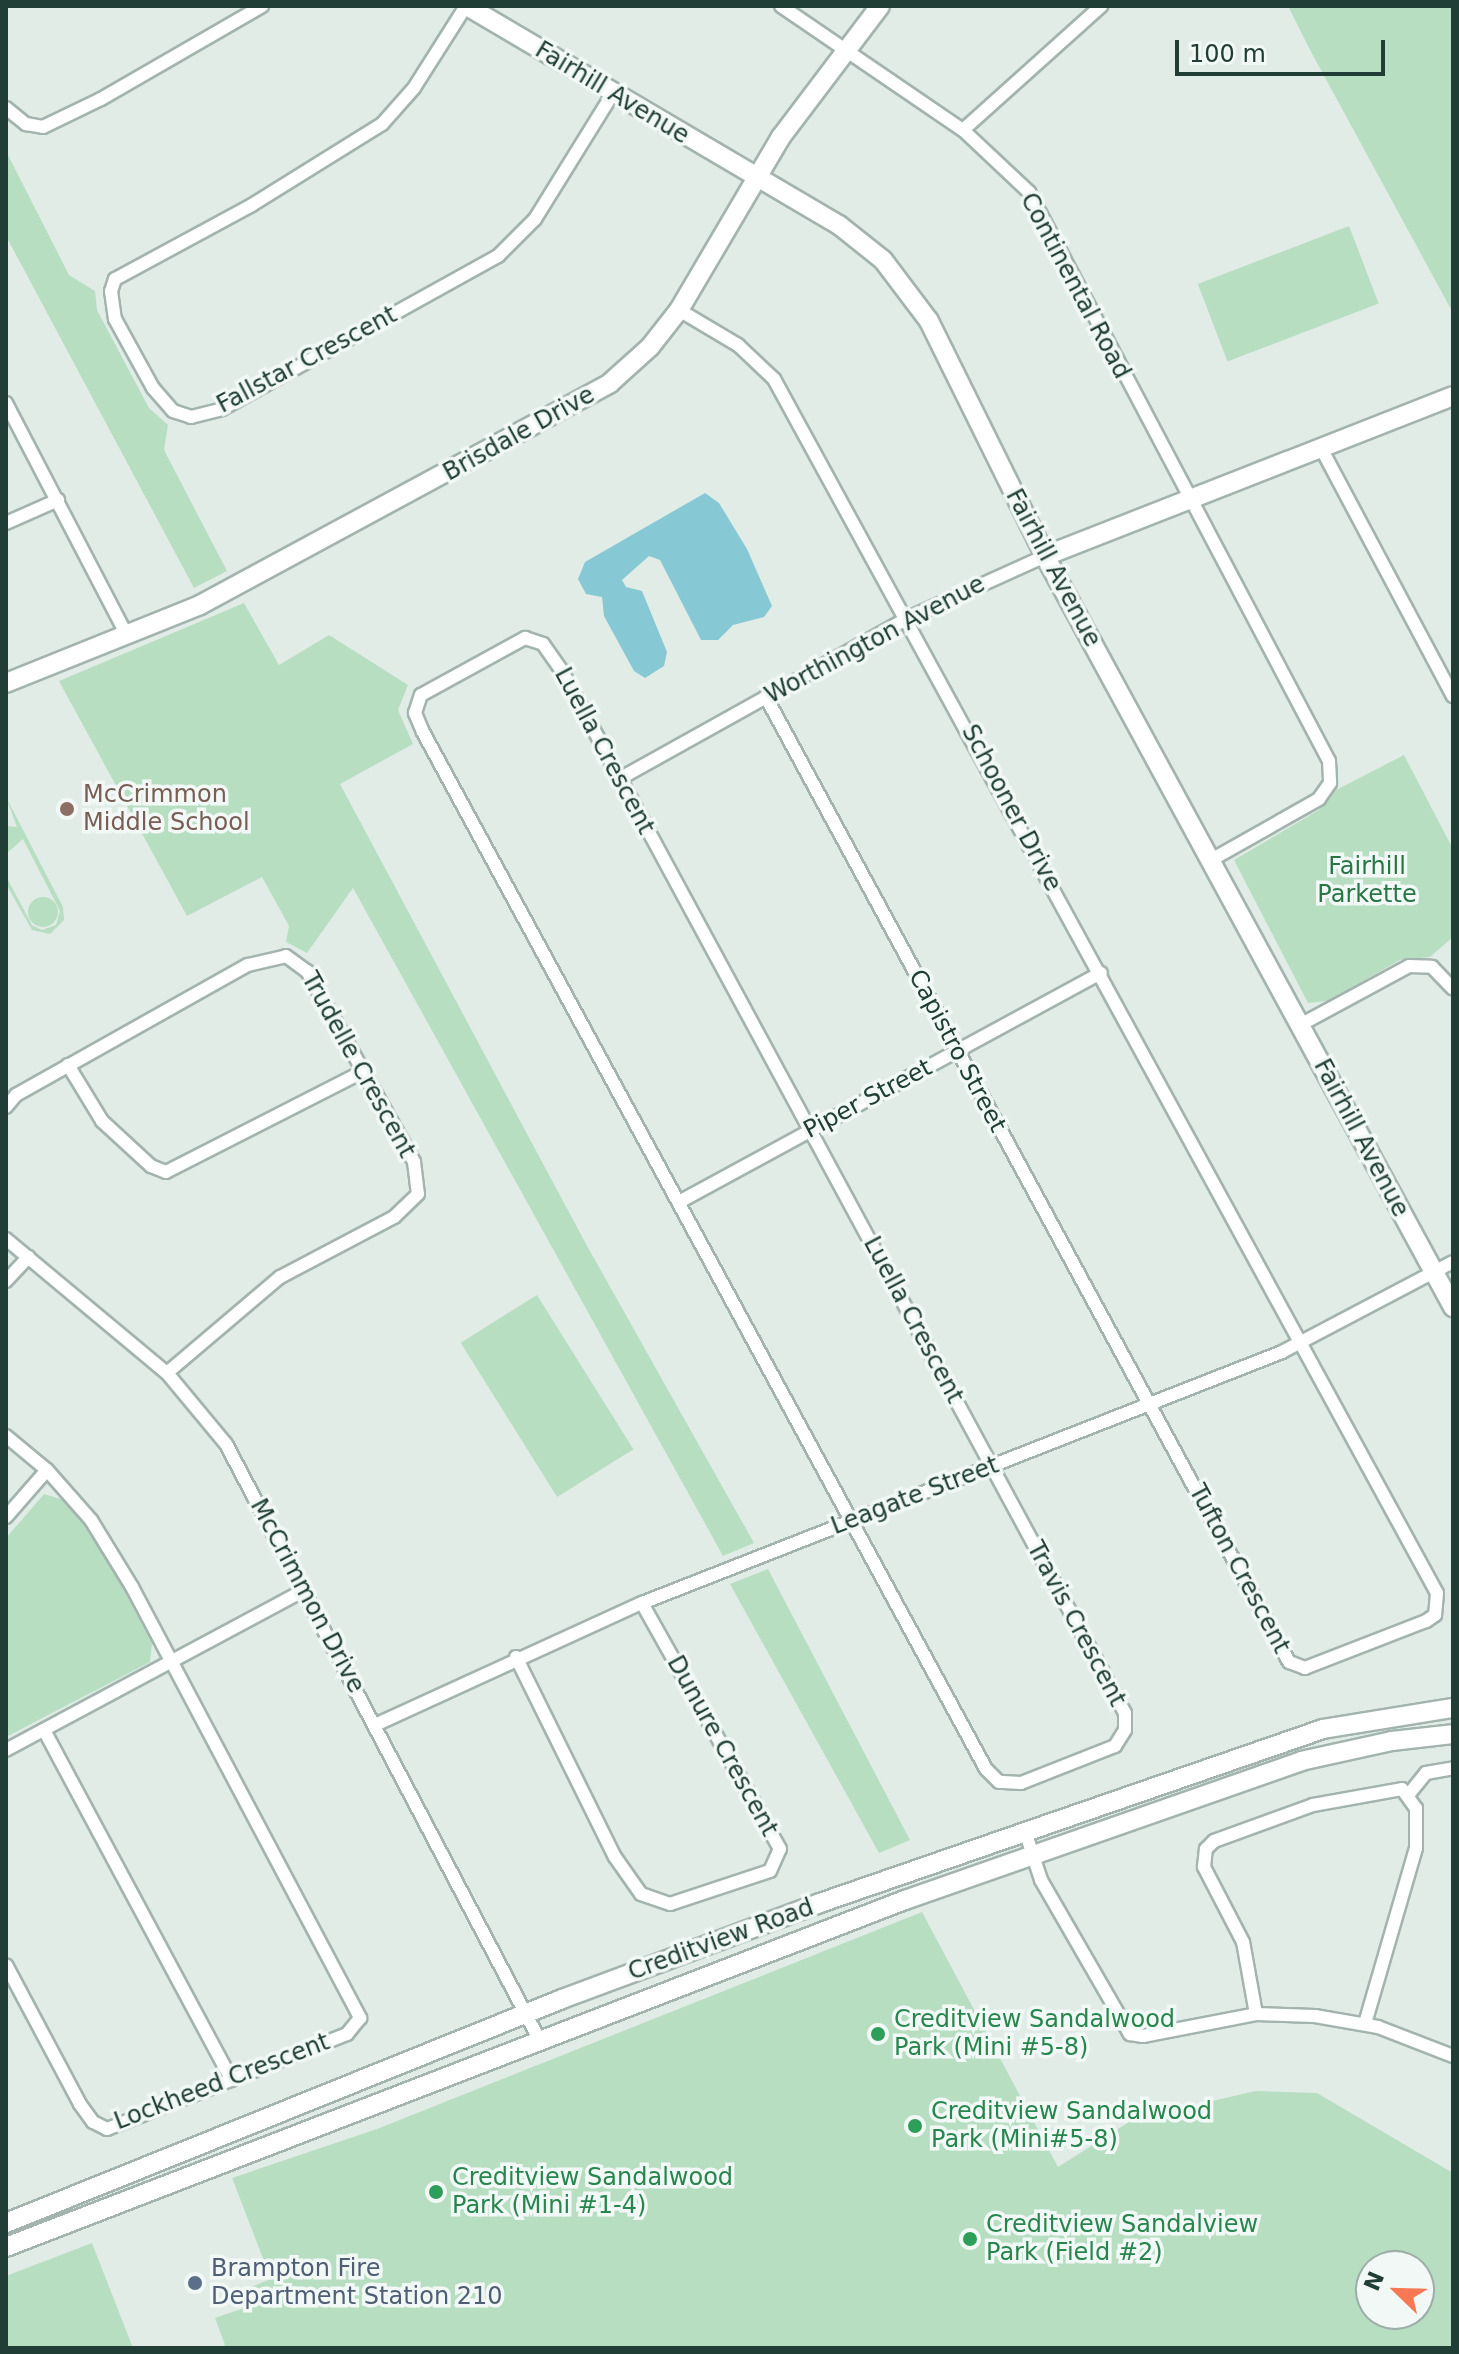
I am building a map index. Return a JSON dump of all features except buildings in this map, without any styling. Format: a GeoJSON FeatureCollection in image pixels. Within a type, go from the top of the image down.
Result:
{"type":"FeatureCollection","features":[{"type":"Feature","properties":{"kind":"street"},"geometry":{"type":"LineString","coordinates":[[6,108],[26,124],[43,127],[101,99],[262,6]]}},
{"type":"Feature","properties":{"kind":"street","name":"Fairhill Avenue"},"geometry":{"type":"LineString","coordinates":[[466,6],[756,180],[839,225],[883,260],[929,321],[1045,556],[1453,1307]]}},
{"type":"Feature","properties":{"kind":"street","name":"Fallstar Crescent"},"geometry":{"type":"LineString","coordinates":[[466,6],[414,88],[382,124],[252,205],[115,279],[110,305],[115,319],[153,388],[173,411],[191,417],[222,409],[498,256],[535,219],[613,93]]}},
{"type":"Feature","properties":{"kind":"street","name":"Continental Road"},"geometry":{"type":"LineString","coordinates":[[781,6],[846,47],[963,130],[1029,192],[1331,769],[1330,783],[1319,799],[1211,860]]}},
{"type":"Feature","properties":{"kind":"street","name":"Brisdale Drive"},"geometry":{"type":"LineString","coordinates":[[6,683],[223,594],[581,402],[629,367],[679,310],[756,180],[846,47],[880,6]]}},
{"type":"Feature","properties":{"kind":"street"},"geometry":{"type":"LineString","coordinates":[[963,130],[1101,6]]}},
{"type":"Feature","properties":{"kind":"street","name":"Schooner Drive"},"geometry":{"type":"LineString","coordinates":[[679,310],[738,345],[774,379],[908,618],[1301,1343]]}},
{"type":"Feature","properties":{"kind":"street","name":"Worthington Avenue"},"geometry":{"type":"LineString","coordinates":[[619,779],[908,618],[1045,556],[1453,396]]}},
{"type":"Feature","properties":{"kind":"street"},"geometry":{"type":"LineString","coordinates":[[6,403],[127,635]]}},
{"type":"Feature","properties":{"kind":"street"},"geometry":{"type":"LineString","coordinates":[[1321,448],[1453,696]]}},
{"type":"Feature","properties":{"kind":"street"},"geometry":{"type":"LineString","coordinates":[[6,523],[58,500]]}},
{"type":"Feature","properties":{"kind":"street","name":"Luella Crescent"},"geometry":{"type":"LineString","coordinates":[[850,1520],[423,732],[417,705],[431,687],[515,642],[536,639],[562,671],[992,1466]]}},
{"type":"Feature","properties":{"kind":"street","name":"Capistro Street"},"geometry":{"type":"LineString","coordinates":[[766,697],[1150,1405]]}},
{"type":"Feature","properties":{"kind":"street","name":"Trudelle Crescent"},"geometry":{"type":"LineString","coordinates":[[6,1107],[16,1095],[248,965],[286,956],[307,971],[414,1162],[418,1194],[394,1217],[280,1277],[167,1373]]}},
{"type":"Feature","properties":{"kind":"street"},"geometry":{"type":"LineString","coordinates":[[1300,1025],[1409,966],[1432,967],[1453,989]]}},
{"type":"Feature","properties":{"kind":"street","name":"Piper Street"},"geometry":{"type":"LineString","coordinates":[[679,1202],[1101,973]]}},
{"type":"Feature","properties":{"kind":"street"},"geometry":{"type":"LineString","coordinates":[[68,1065],[102,1121],[151,1166],[166,1172],[364,1071]]}},
{"type":"Feature","properties":{"kind":"street","name":"McCrimmon Drive"},"geometry":{"type":"LineString","coordinates":[[6,1239],[167,1373],[226,1444],[529,2014],[540,2041]]}},
{"type":"Feature","properties":{"kind":"street"},"geometry":{"type":"LineString","coordinates":[[6,1281],[28,1257]]}},
{"type":"Feature","properties":{"kind":"street","name":"Leagate Street"},"geometry":{"type":"LineString","coordinates":[[375,1725],[516,1657],[642,1603],[1301,1343],[1453,1262]]}},
{"type":"Feature","properties":{"kind":"street","name":"Tufton Crescent"},"geometry":{"type":"LineString","coordinates":[[1150,1405],[1289,1662],[1305,1668],[1426,1621],[1435,1615],[1437,1593],[1301,1343]]}},
{"type":"Feature","properties":{"kind":"street"},"geometry":{"type":"LineString","coordinates":[[6,1436],[47,1470],[91,1520],[170,1663]]}},
{"type":"Feature","properties":{"kind":"street","name":"Travis Crescent"},"geometry":{"type":"LineString","coordinates":[[850,1520],[986,1769],[999,1782],[1021,1783],[1115,1746],[1125,1730],[1125,1713],[992,1466]]}},
{"type":"Feature","properties":{"kind":"street"},"geometry":{"type":"LineString","coordinates":[[6,1517],[47,1470]]}},
{"type":"Feature","properties":{"kind":"street"},"geometry":{"type":"LineString","coordinates":[[6,1750],[304,1590]]}},
{"type":"Feature","properties":{"kind":"street","name":"Dunure Crescent"},"geometry":{"type":"LineString","coordinates":[[516,1657],[615,1857],[641,1894],[670,1904],[770,1871],[780,1849],[642,1603]]}},
{"type":"Feature","properties":{"kind":"street","name":"Lockheed Crescent"},"geometry":{"type":"LineString","coordinates":[[6,1965],[93,2122],[107,2129],[347,2034],[360,2018],[170,1663]]}},
{"type":"Feature","properties":{"kind":"street","name":"Creditview Road"},"geometry":{"type":"LineString","coordinates":[[6,2223],[529,2014],[1025,1831],[1323,1729],[1453,1708]]}},
{"type":"Feature","properties":{"kind":"street"},"geometry":{"type":"LineString","coordinates":[[44,1730],[232,2080]]}},
{"type":"Feature","properties":{"kind":"street","name":"Creditview Road"},"geometry":{"type":"LineString","coordinates":[[6,2247],[540,2041],[712,1971],[1033,1855],[1318,1756],[1453,1734]]}},
{"type":"Feature","properties":{"kind":"street"},"geometry":{"type":"LineString","coordinates":[[1409,1794],[1426,1773],[1453,1768]]}},
{"type":"Feature","properties":{"kind":"street"},"geometry":{"type":"LineString","coordinates":[[1256,2014],[1248,1958],[1204,1867],[1206,1849],[1241,1831],[1345,1796],[1392,1788],[1409,1794],[1416,1808],[1416,1848],[1365,2023]]}},
{"type":"Feature","properties":{"kind":"street"},"geometry":{"type":"LineString","coordinates":[[1025,1831],[1041,1880],[1119,2024],[1130,2034],[1256,2014],[1365,2023],[1453,2056]]}},
{"type":"Feature","properties":{"kind":"green space"},"geometry":{"type":"Polygon","coordinates":[[[1288,6],[1453,6],[1453,313],[1309,48],[1288,6]]]}},
{"type":"Feature","properties":{"kind":"green space"},"geometry":{"type":"Polygon","coordinates":[[[6,151],[69,275],[95,291],[97,310],[149,408],[168,425],[164,450],[227,571],[194,588],[6,236],[6,151]]]}},
{"type":"Feature","properties":{"kind":"green space"},"geometry":{"type":"Polygon","coordinates":[[[1349,226],[1379,303],[1228,362],[1198,284],[1349,226]]]}},
{"type":"Feature","properties":{"kind":"green space"},"geometry":{"type":"Polygon","coordinates":[[[244,603],[279,665],[329,635],[408,685],[398,710],[413,744],[340,784],[586,1244],[754,1543],[723,1556],[353,888],[307,953],[286,942],[289,926],[262,877],[187,916],[59,681],[244,603]]]}},
{"type":"Feature","properties":{"kind":"green space","name":"Fairhill Parkette"},"geometry":{"type":"Polygon","coordinates":[[[1404,755],[1453,849],[1453,937],[1430,957],[1400,960],[1327,1001],[1308,1003],[1234,860],[1319,810],[1336,790],[1404,755]]]}},
{"type":"Feature","properties":{"kind":"green space"},"geometry":{"type":"Polygon","coordinates":[[[6,797],[63,907],[64,920],[50,934],[32,930],[6,884],[6,876],[32,925],[42,930],[56,925],[60,911],[23,839],[6,854],[6,826],[17,827],[6,797]]]}},
{"type":"Feature","properties":{"kind":"green space"},"geometry":{"type":"Polygon","coordinates":[[[43,897],[49,898],[57,906],[57,918],[49,926],[43,927],[37,926],[29,918],[28,912],[29,906],[37,898],[43,897]]]}},
{"type":"Feature","properties":{"kind":"green space"},"geometry":{"type":"Polygon","coordinates":[[[537,1295],[633,1449],[557,1497],[461,1343],[537,1295]]]}},
{"type":"Feature","properties":{"kind":"green space"},"geometry":{"type":"Polygon","coordinates":[[[44,1494],[64,1500],[100,1545],[152,1643],[150,1662],[6,1737],[6,1538],[44,1494]]]}},
{"type":"Feature","properties":{"kind":"green space"},"geometry":{"type":"Polygon","coordinates":[[[768,1569],[910,1840],[879,1853],[730,1584],[768,1569]]]}},
{"type":"Feature","properties":{"kind":"green space"},"geometry":{"type":"Polygon","coordinates":[[[922,1912],[1058,2167],[1132,2120],[1255,2091],[1317,2093],[1453,2173],[1453,2348],[218,2348],[225,2345],[215,2318],[244,2308],[238,2292],[271,2279],[232,2178],[377,2129],[922,1912]]]}},
{"type":"Feature","properties":{"kind":"green space"},"geometry":{"type":"Polygon","coordinates":[[[92,2243],[133,2348],[6,2348],[6,2276],[92,2243]]]}},
{"type":"Feature","properties":{"kind":"water"},"geometry":{"type":"Polygon","coordinates":[[[705,493],[719,503],[747,549],[772,606],[764,617],[733,625],[718,640],[701,640],[660,560],[649,556],[622,580],[626,587],[642,591],[667,652],[664,666],[645,678],[634,671],[604,616],[602,597],[586,594],[578,579],[585,562],[705,493]]]}},
{"type":"Feature","properties":{"kind":"place","name":"McCrimmon Middle School"},"geometry":{"type":"Point","coordinates":[67,809]}},
{"type":"Feature","properties":{"kind":"place","name":"Creditview Sandalwood Park (Mini #5-8)"},"geometry":{"type":"Point","coordinates":[878,2034]}},
{"type":"Feature","properties":{"kind":"place","name":"Creditview Sandalwood Park (Mini#5-8)"},"geometry":{"type":"Point","coordinates":[915,2126]}},
{"type":"Feature","properties":{"kind":"place","name":"Creditview Sandalwood Park (Mini #1-4)"},"geometry":{"type":"Point","coordinates":[436,2192]}},
{"type":"Feature","properties":{"kind":"place","name":"Creditview Sandalview Park (Field #2)"},"geometry":{"type":"Point","coordinates":[970,2239]}},
{"type":"Feature","properties":{"kind":"place","name":"Brampton Fire Department Station 210"},"geometry":{"type":"Point","coordinates":[195,2283]}}]}
